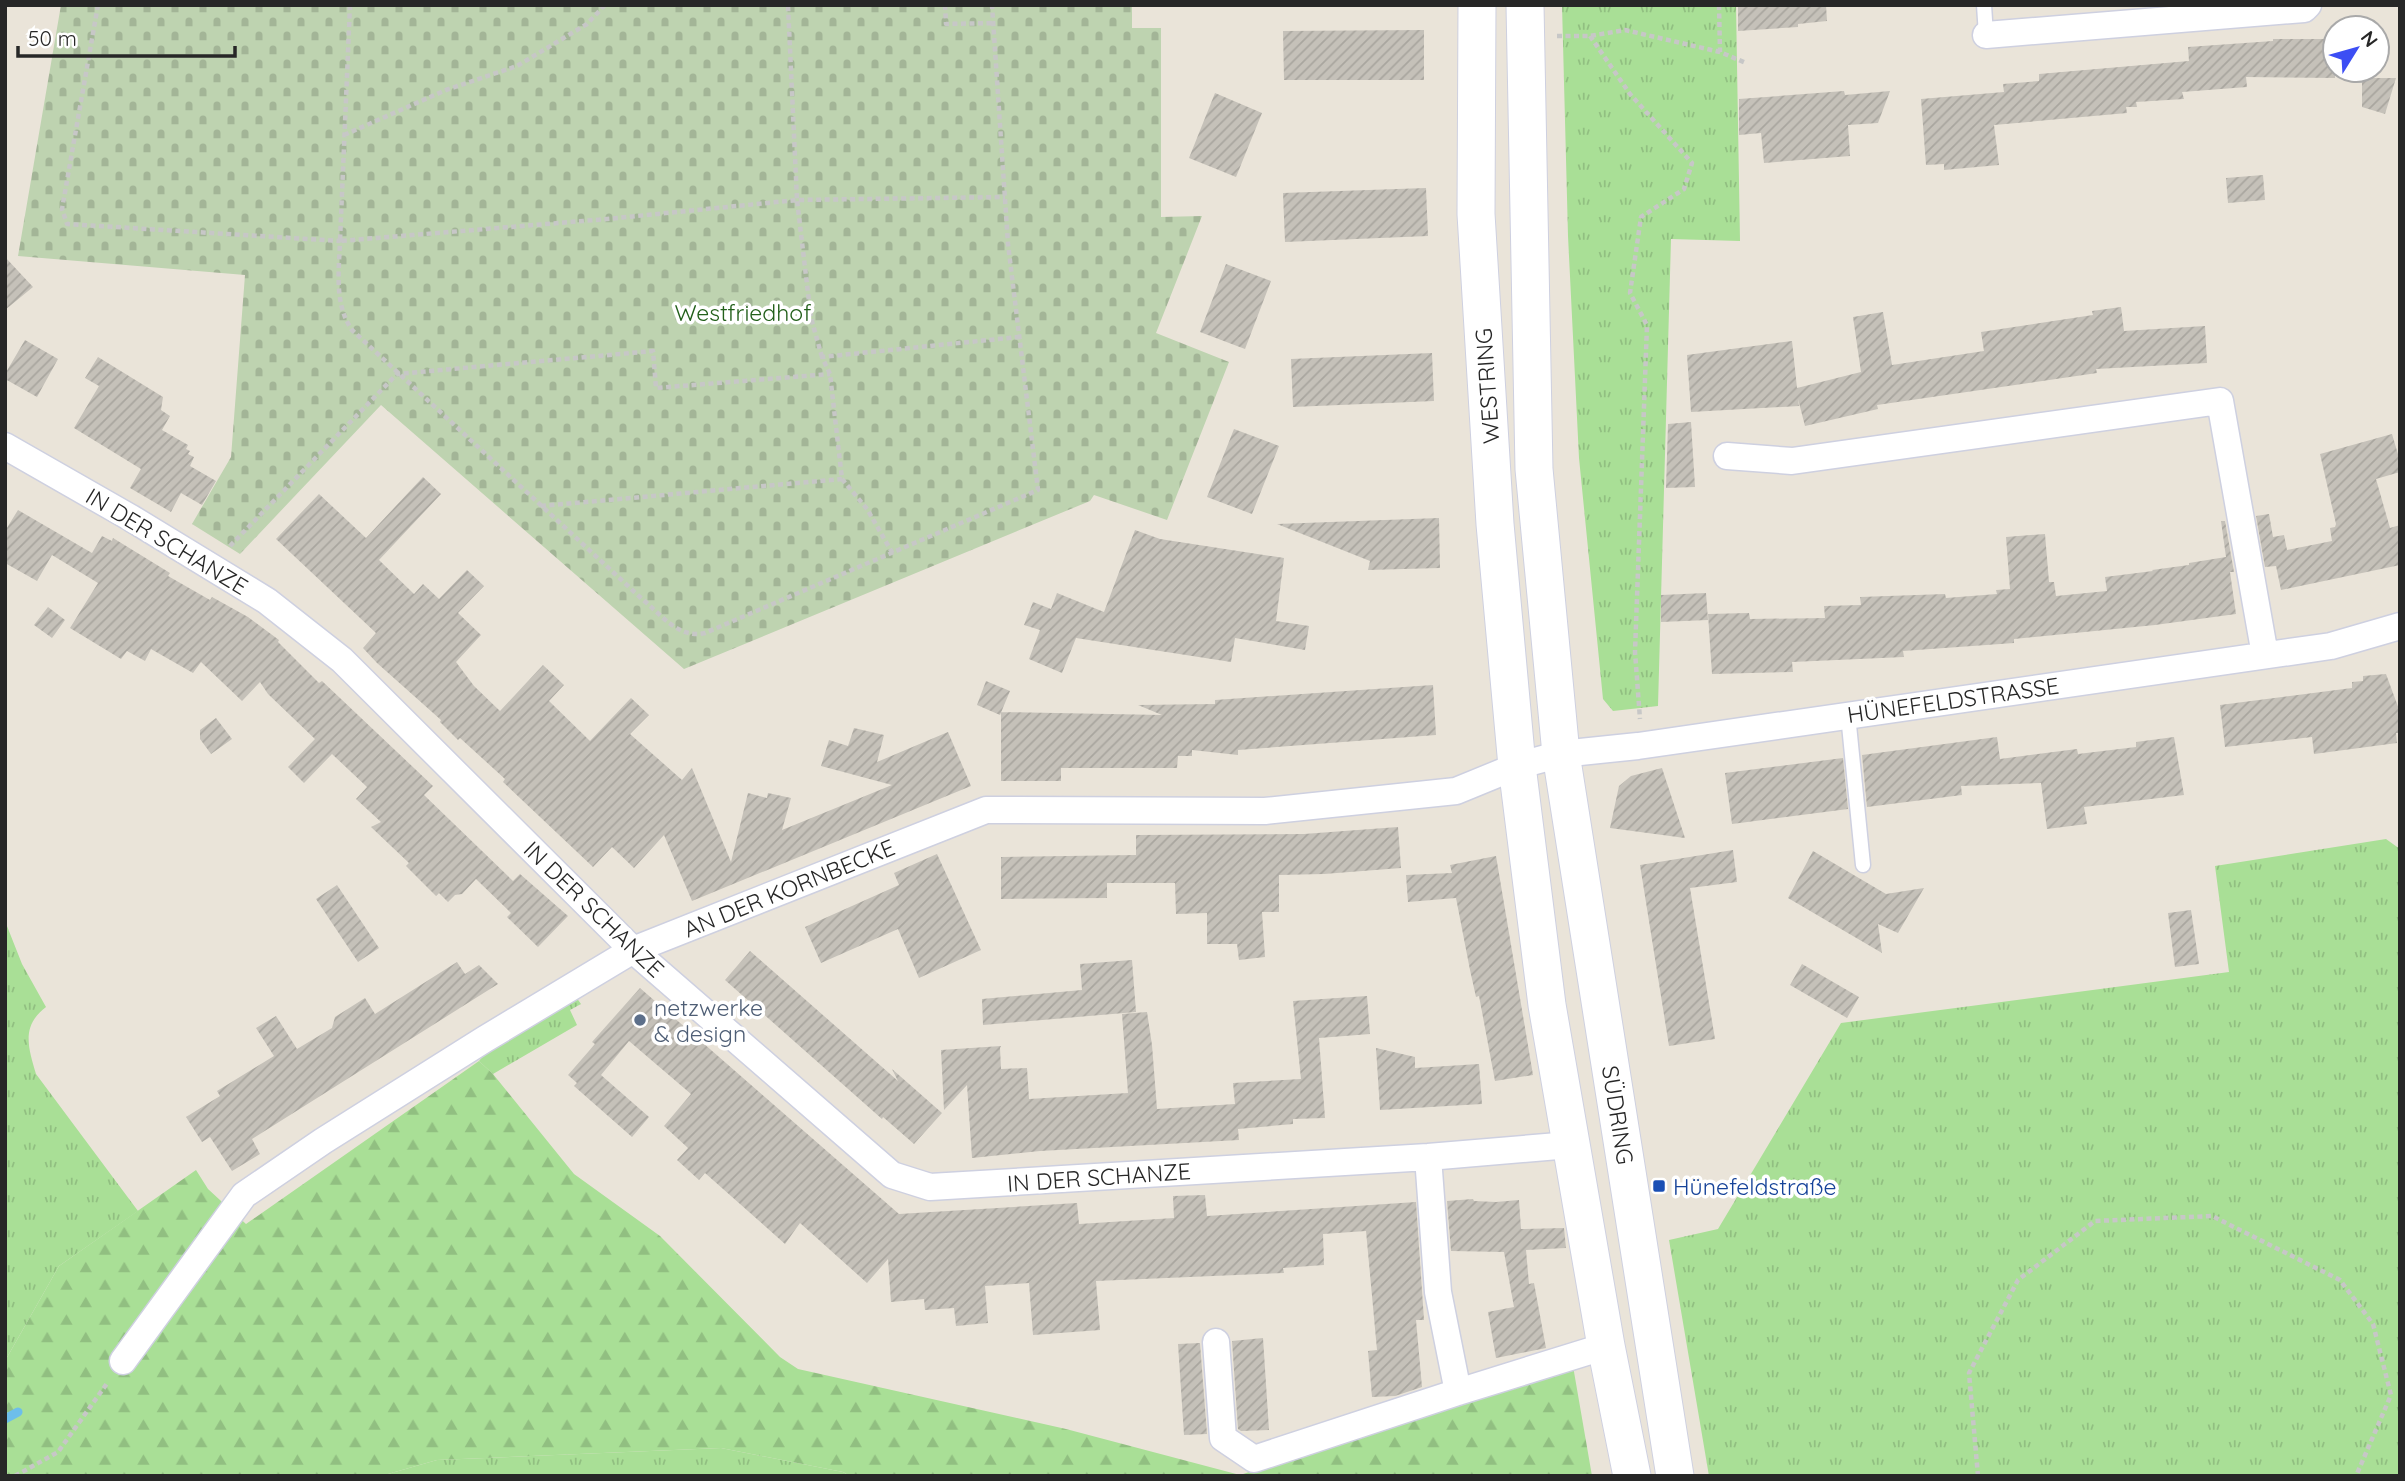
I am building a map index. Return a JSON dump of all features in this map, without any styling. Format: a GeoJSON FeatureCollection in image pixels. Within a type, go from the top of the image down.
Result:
{"type":"FeatureCollection","features":[{"type":"Feature","properties":{"kind":"main road","name":"WESTRING"},"geometry":{"type":"LineString","coordinates":[[1477,5],[1476,214],[1495,524],[1517,766]]}},
{"type":"Feature","properties":{"kind":"main road","name":"WESTRING"},"geometry":{"type":"LineString","coordinates":[[1525,21],[1534,469],[1561,754]]}},
{"type":"Feature","properties":{"kind":"main road","name":"SÜDRING"},"geometry":{"type":"LineString","coordinates":[[1561,754],[1675,1476]]}},
{"type":"Feature","properties":{"kind":"main road"},"geometry":{"type":"LineString","coordinates":[[1517,766],[1547,1005],[1605,1346],[1632,1476]]}},
{"type":"Feature","properties":{"kind":"street"},"geometry":{"type":"LineString","coordinates":[[1986,34],[2256,14],[2304,9],[2308,5]]}},
{"type":"Feature","properties":{"kind":"street"},"geometry":{"type":"LineString","coordinates":[[1727,456],[1792,461],[2221,401],[2265,655]]}},
{"type":"Feature","properties":{"kind":"street","name":"IN DER SCHANZE"},"geometry":{"type":"LineString","coordinates":[[8,453],[131,518],[267,601],[342,660],[633,950],[892,1175],[930,1187],[1428,1157],[1570,1145]]}},
{"type":"Feature","properties":{"kind":"street","name":"HÜNEFELDSTRASSE"},"geometry":{"type":"LineString","coordinates":[[1517,766],[1561,754],[1643,745],[2331,646],[2400,626]]}},
{"type":"Feature","properties":{"kind":"street","name":"AN DER KORNBECKE"},"geometry":{"type":"LineString","coordinates":[[123,1361],[244,1195],[323,1141],[633,950],[986,810],[1265,811],[1456,791],[1517,766]]}},
{"type":"Feature","properties":{"kind":"street"},"geometry":{"type":"LineString","coordinates":[[1428,1157],[1438,1292],[1458,1392]]}},
{"type":"Feature","properties":{"kind":"street"},"geometry":{"type":"LineString","coordinates":[[1216,1342],[1223,1438],[1254,1459],[1605,1346]]}},
{"type":"Feature","properties":{"kind":"lane"},"geometry":{"type":"LineString","coordinates":[[1984,5],[1986,34]]}},
{"type":"Feature","properties":{"kind":"lane"},"geometry":{"type":"LineString","coordinates":[[1848,715],[1863,865]]}},
{"type":"Feature","properties":{"kind":"path"},"geometry":{"type":"LineString","coordinates":[[98,5],[62,209],[67,224],[340,241],[797,200],[1004,197]]}},
{"type":"Feature","properties":{"kind":"path"},"geometry":{"type":"LineString","coordinates":[[350,5],[339,289],[346,322],[540,506],[681,633],[692,636],[705,633],[893,554],[1038,490],[1018,337],[1004,197],[992,5]]}},
{"type":"Feature","properties":{"kind":"path"},"geometry":{"type":"LineString","coordinates":[[344,135],[446,90],[517,66],[587,24],[605,5]]}},
{"type":"Feature","properties":{"kind":"path"},"geometry":{"type":"LineString","coordinates":[[788,5],[797,200],[811,318],[822,357],[831,374],[842,478],[867,509],[893,554]]}},
{"type":"Feature","properties":{"kind":"path"},"geometry":{"type":"LineString","coordinates":[[945,5],[946,24],[993,23]]}},
{"type":"Feature","properties":{"kind":"path"},"geometry":{"type":"LineString","coordinates":[[1719,5],[1720,52]]}},
{"type":"Feature","properties":{"kind":"path"},"geometry":{"type":"LineString","coordinates":[[1525,21],[1590,36],[1625,30],[1720,52],[1746,63]]}},
{"type":"Feature","properties":{"kind":"path"},"geometry":{"type":"LineString","coordinates":[[1590,36],[1630,94],[1692,163],[1684,189],[1641,218],[1630,293],[1647,325],[1635,652],[1643,745]]}},
{"type":"Feature","properties":{"kind":"path"},"geometry":{"type":"LineString","coordinates":[[822,357],[1018,337]]}},
{"type":"Feature","properties":{"kind":"path"},"geometry":{"type":"LineString","coordinates":[[211,567],[397,373],[653,351],[656,388],[831,374]]}},
{"type":"Feature","properties":{"kind":"path"},"geometry":{"type":"LineString","coordinates":[[540,506],[842,478]]}},
{"type":"Feature","properties":{"kind":"path"},"geometry":{"type":"LineString","coordinates":[[1978,1476],[1969,1373],[2018,1280],[2095,1220],[2213,1216],[2340,1279],[2373,1325],[2391,1395],[2356,1476]]}},
{"type":"Feature","properties":{"kind":"path"},"geometry":{"type":"LineString","coordinates":[[15,1476],[58,1452],[123,1361]]}},
{"type":"Feature","properties":{"kind":"green space","name":"Westfriedhof"},"geometry":{"type":"Polygon","coordinates":[[[61,5],[1132,5],[1132,28],[1161,28],[1161,217],[1202,216],[1156,333],[1229,362],[1167,520],[1094,495],[1090,501],[684,669],[381,405],[240,554],[192,524],[231,457],[245,275],[18,256],[61,5]]]}},
{"type":"Feature","properties":{"kind":"green space"},"geometry":{"type":"Polygon","coordinates":[[[1562,5],[1736,5],[1740,241],[1671,239],[1658,706],[1613,711],[1603,699],[1579,458],[1568,236],[1562,5]]]}},
{"type":"Feature","properties":{"kind":"green space"},"geometry":{"type":"Polygon","coordinates":[[[2386,839],[2400,849],[2400,1476],[1709,1476],[1669,1240],[1718,1229],[1841,1023],[2229,972],[2215,866],[2386,839]]]}},
{"type":"Feature","properties":{"kind":"green space"},"geometry":{"type":"Polygon","coordinates":[[[5,921],[22,964],[46,1007],[38,1014],[30,1029],[29,1046],[36,1074],[138,1211],[59,1266],[5,1361],[5,921]]]}},
{"type":"Feature","properties":{"kind":"green space"},"geometry":{"type":"Polygon","coordinates":[[[576,997],[581,1004],[570,1010],[577,1025],[493,1074],[479,1061],[488,1050],[576,997]]]}},
{"type":"Feature","properties":{"kind":"green space"},"geometry":{"type":"Polygon","coordinates":[[[479,1061],[493,1074],[574,1174],[660,1236],[780,1357],[798,1369],[1066,1429],[1240,1475],[1573,1366],[1592,1476],[850,1476],[843,1472],[721,1448],[437,1460],[381,1476],[5,1476],[5,1361],[59,1266],[196,1170],[208,1189],[246,1224],[479,1061]]]}},
{"type":"Feature","properties":{"kind":"green space"},"geometry":{"type":"Polygon","coordinates":[[[721,1448],[843,1472],[850,1476],[381,1476],[437,1460],[721,1448]]]}},
{"type":"Feature","properties":{"kind":"building"},"geometry":{"type":"Polygon","coordinates":[[[1738,5],[1826,5],[1827,21],[1798,24],[1798,27],[1738,31],[1738,5]]]}},
{"type":"Feature","properties":{"kind":"building"},"geometry":{"type":"Polygon","coordinates":[[[1424,30],[1424,80],[1284,80],[1283,31],[1424,30]]]}},
{"type":"Feature","properties":{"kind":"building"},"geometry":{"type":"Polygon","coordinates":[[[2321,39],[2321,78],[2246,77],[2247,87],[2182,92],[2184,99],[2136,102],[2137,107],[2126,107],[2127,113],[1994,125],[1999,165],[1944,170],[1944,164],[1926,165],[1921,99],[2004,92],[2003,84],[2039,81],[2039,74],[2189,61],[2188,47],[2321,39]]]}},
{"type":"Feature","properties":{"kind":"building"},"geometry":{"type":"Polygon","coordinates":[[[2391,78],[2396,78],[2385,114],[2362,107],[2362,84],[2391,84],[2391,78]]]}},
{"type":"Feature","properties":{"kind":"building"},"geometry":{"type":"Polygon","coordinates":[[[1844,91],[1845,95],[1890,91],[1878,123],[1848,125],[1850,156],[1764,163],[1761,133],[1739,135],[1739,99],[1844,91]]]}},
{"type":"Feature","properties":{"kind":"building"},"geometry":{"type":"Polygon","coordinates":[[[1215,93],[1262,113],[1236,177],[1189,158],[1215,93]]]}},
{"type":"Feature","properties":{"kind":"building"},"geometry":{"type":"Polygon","coordinates":[[[2263,175],[2265,200],[2228,203],[2226,178],[2263,175]]]}},
{"type":"Feature","properties":{"kind":"building"},"geometry":{"type":"Polygon","coordinates":[[[1426,188],[1428,236],[1285,242],[1283,193],[1426,188]]]}},
{"type":"Feature","properties":{"kind":"building"},"geometry":{"type":"Polygon","coordinates":[[[5,257],[33,287],[5,310],[5,257]]]}},
{"type":"Feature","properties":{"kind":"building"},"geometry":{"type":"Polygon","coordinates":[[[1226,264],[1271,281],[1245,349],[1200,332],[1226,264]]]}},
{"type":"Feature","properties":{"kind":"building"},"geometry":{"type":"Polygon","coordinates":[[[2121,307],[2124,331],[2205,326],[2207,363],[2096,369],[2097,373],[1877,405],[1878,409],[1805,426],[1798,399],[1799,406],[1691,412],[1687,355],[1792,341],[1797,388],[1861,372],[1853,317],[1883,312],[1892,365],[1984,351],[1981,332],[2093,315],[2092,311],[2121,307]]]}},
{"type":"Feature","properties":{"kind":"building"},"geometry":{"type":"Polygon","coordinates":[[[25,340],[58,359],[37,397],[5,379],[5,374],[25,340]]]}},
{"type":"Feature","properties":{"kind":"building"},"geometry":{"type":"Polygon","coordinates":[[[1432,353],[1434,401],[1293,407],[1291,359],[1432,353]]]}},
{"type":"Feature","properties":{"kind":"building"},"geometry":{"type":"Polygon","coordinates":[[[98,357],[163,397],[161,410],[170,416],[162,430],[188,445],[188,454],[194,457],[190,466],[216,481],[202,505],[181,493],[171,512],[130,488],[141,469],[74,428],[99,386],[85,378],[98,357]]]}},
{"type":"Feature","properties":{"kind":"building"},"geometry":{"type":"Polygon","coordinates":[[[1691,422],[1695,487],[1666,488],[1668,424],[1691,422]]]}},
{"type":"Feature","properties":{"kind":"building"},"geometry":{"type":"Polygon","coordinates":[[[1234,429],[1279,446],[1252,514],[1207,497],[1234,429]]]}},
{"type":"Feature","properties":{"kind":"building"},"geometry":{"type":"Polygon","coordinates":[[[2392,434],[2400,461],[2400,472],[2376,479],[2390,528],[2400,525],[2400,565],[2281,590],[2276,566],[2265,567],[2256,516],[2269,514],[2273,537],[2284,535],[2287,550],[2332,541],[2330,528],[2336,524],[2320,454],[2392,434]]]}},
{"type":"Feature","properties":{"kind":"building"},"geometry":{"type":"Polygon","coordinates":[[[423,477],[441,494],[379,560],[414,594],[423,584],[439,599],[467,570],[484,586],[458,613],[481,635],[456,662],[474,686],[500,711],[543,665],[564,685],[549,701],[590,741],[631,698],[649,715],[630,734],[682,780],[692,768],[731,862],[748,793],[767,798],[768,793],[791,798],[782,830],[892,785],[821,766],[829,740],[848,746],[854,728],[884,735],[877,762],[948,732],[971,786],[692,901],[664,835],[634,868],[612,847],[593,867],[503,782],[505,779],[460,738],[458,740],[441,720],[377,663],[363,648],[376,633],[276,539],[319,494],[366,538],[423,477]]]}},
{"type":"Feature","properties":{"kind":"building"},"geometry":{"type":"Polygon","coordinates":[[[18,510],[92,553],[102,536],[112,541],[113,538],[170,573],[168,576],[210,600],[212,597],[248,617],[279,640],[319,683],[322,681],[433,786],[424,795],[513,881],[520,874],[568,916],[538,947],[507,917],[511,913],[476,879],[462,894],[455,895],[448,902],[439,893],[436,896],[406,866],[409,863],[371,827],[381,822],[356,799],[367,787],[332,754],[304,783],[288,767],[315,739],[268,694],[260,682],[242,701],[201,662],[193,673],[151,649],[145,661],[127,651],[121,659],[70,628],[98,583],[52,555],[37,581],[5,563],[5,531],[18,510]]]}},
{"type":"Feature","properties":{"kind":"building"},"geometry":{"type":"Polygon","coordinates":[[[1439,518],[1440,568],[1368,570],[1370,561],[1277,524],[1439,518]]]}},
{"type":"Feature","properties":{"kind":"building"},"geometry":{"type":"Polygon","coordinates":[[[2221,521],[2225,521],[2234,572],[2230,572],[2236,614],[2014,639],[2014,643],[1903,651],[1904,657],[1792,662],[1793,672],[1712,674],[1708,614],[1749,613],[1750,619],[1825,618],[1824,606],[1861,605],[1860,597],[1945,594],[1946,598],[1997,594],[1996,590],[2010,589],[2006,537],[2045,534],[2049,582],[2054,582],[2056,596],[2107,591],[2105,577],[2226,557],[2221,521]]]}},
{"type":"Feature","properties":{"kind":"building"},"geometry":{"type":"Polygon","coordinates":[[[1135,530],[1160,539],[1284,558],[1276,621],[1309,626],[1305,650],[1235,638],[1231,662],[1076,638],[1062,673],[1029,659],[1040,630],[1024,625],[1033,602],[1051,609],[1057,593],[1104,612],[1135,530]]]}},
{"type":"Feature","properties":{"kind":"building"},"geometry":{"type":"Polygon","coordinates":[[[1706,593],[1708,620],[1661,622],[1661,595],[1706,593]]]}},
{"type":"Feature","properties":{"kind":"building"},"geometry":{"type":"Polygon","coordinates":[[[48,607],[65,620],[52,638],[34,625],[48,607]]]}},
{"type":"Feature","properties":{"kind":"building"},"geometry":{"type":"Polygon","coordinates":[[[2386,674],[2400,712],[2397,743],[2314,754],[2312,737],[2225,747],[2220,705],[2352,688],[2352,682],[2363,681],[2363,676],[2386,674]]]}},
{"type":"Feature","properties":{"kind":"building"},"geometry":{"type":"Polygon","coordinates":[[[986,681],[1010,691],[1000,715],[977,705],[986,681]]]}},
{"type":"Feature","properties":{"kind":"building"},"geometry":{"type":"Polygon","coordinates":[[[1433,685],[1436,735],[1238,750],[1238,755],[1192,750],[1192,756],[1178,756],[1177,768],[1061,768],[1061,781],[1001,781],[1001,712],[1162,715],[1138,705],[1215,704],[1215,700],[1433,685]]]}},
{"type":"Feature","properties":{"kind":"building"},"geometry":{"type":"Polygon","coordinates":[[[216,718],[232,739],[211,754],[200,739],[200,730],[216,718]]]}},
{"type":"Feature","properties":{"kind":"building"},"geometry":{"type":"Polygon","coordinates":[[[1997,737],[2000,759],[2077,749],[2078,754],[2136,747],[2136,742],[2174,737],[2184,795],[2084,807],[2087,824],[2047,829],[2041,783],[1961,786],[1962,795],[1867,807],[1862,755],[1997,737]]]}},
{"type":"Feature","properties":{"kind":"building"},"geometry":{"type":"Polygon","coordinates":[[[1843,758],[1848,809],[1732,824],[1725,773],[1843,758]]]}},
{"type":"Feature","properties":{"kind":"building"},"geometry":{"type":"Polygon","coordinates":[[[1662,768],[1685,838],[1610,828],[1619,786],[1631,776],[1662,768]]]}},
{"type":"Feature","properties":{"kind":"building"},"geometry":{"type":"Polygon","coordinates":[[[1398,827],[1401,868],[1279,875],[1279,912],[1262,912],[1265,957],[1239,960],[1237,944],[1207,944],[1207,913],[1176,914],[1175,883],[1107,883],[1107,898],[1001,899],[1001,857],[1136,855],[1136,835],[1304,834],[1398,827]]]}},
{"type":"Feature","properties":{"kind":"building"},"geometry":{"type":"Polygon","coordinates":[[[1733,850],[1737,882],[1690,888],[1715,1039],[1669,1046],[1640,865],[1733,850]]]}},
{"type":"Feature","properties":{"kind":"building"},"geometry":{"type":"Polygon","coordinates":[[[1813,851],[1886,894],[1924,888],[1898,933],[1878,924],[1882,953],[1788,898],[1813,851]]]}},
{"type":"Feature","properties":{"kind":"building"},"geometry":{"type":"Polygon","coordinates":[[[937,854],[981,950],[919,978],[898,929],[821,963],[805,927],[899,885],[894,873],[937,854]]]}},
{"type":"Feature","properties":{"kind":"building"},"geometry":{"type":"Polygon","coordinates":[[[1496,856],[1533,1075],[1495,1081],[1456,898],[1408,902],[1406,875],[1452,873],[1450,865],[1496,856]]]}},
{"type":"Feature","properties":{"kind":"building"},"geometry":{"type":"Polygon","coordinates":[[[337,885],[379,948],[358,962],[316,899],[337,885]]]}},
{"type":"Feature","properties":{"kind":"building"},"geometry":{"type":"Polygon","coordinates":[[[2191,910],[2199,964],[2175,967],[2168,913],[2191,910]]]}},
{"type":"Feature","properties":{"kind":"building"},"geometry":{"type":"Polygon","coordinates":[[[750,951],[898,1081],[892,1069],[942,1113],[914,1144],[725,980],[750,951]]]}},
{"type":"Feature","properties":{"kind":"building"},"geometry":{"type":"Polygon","coordinates":[[[1132,960],[1136,1012],[983,1025],[982,999],[1082,990],[1080,964],[1132,960]]]}},
{"type":"Feature","properties":{"kind":"building"},"geometry":{"type":"Polygon","coordinates":[[[457,962],[465,974],[479,965],[498,984],[252,1139],[260,1154],[232,1171],[210,1137],[202,1142],[186,1117],[220,1096],[217,1091],[274,1056],[256,1028],[276,1016],[297,1049],[332,1028],[335,1017],[365,998],[375,1014],[457,962]]]}},
{"type":"Feature","properties":{"kind":"building"},"geometry":{"type":"Polygon","coordinates":[[[1802,964],[1859,997],[1847,1018],[1790,985],[1802,964]]]}},
{"type":"Feature","properties":{"kind":"building"},"geometry":{"type":"Polygon","coordinates":[[[640,988],[899,1214],[1077,1203],[1079,1224],[1174,1218],[1173,1196],[1205,1195],[1207,1216],[1416,1202],[1424,1320],[1416,1320],[1422,1387],[1395,1396],[1372,1397],[1368,1351],[1377,1350],[1366,1231],[1323,1234],[1324,1265],[1283,1268],[1284,1273],[1096,1281],[1100,1330],[1033,1335],[1029,1283],[985,1286],[988,1323],[956,1326],[954,1308],[925,1310],[924,1299],[891,1302],[888,1259],[867,1283],[800,1223],[785,1244],[705,1173],[699,1180],[677,1160],[688,1148],[664,1126],[691,1094],[629,1041],[601,1075],[649,1117],[632,1137],[574,1086],[577,1083],[568,1075],[595,1044],[592,1042],[640,988]]]}},
{"type":"Feature","properties":{"kind":"building"},"geometry":{"type":"Polygon","coordinates":[[[1367,996],[1370,1034],[1319,1038],[1325,1118],[1293,1119],[1293,1124],[1238,1129],[1239,1140],[1040,1151],[972,1158],[967,1085],[944,1110],[941,1050],[1001,1046],[1001,1069],[1027,1068],[1029,1099],[1128,1093],[1122,1014],[1147,1012],[1157,1109],[1235,1104],[1233,1083],[1301,1079],[1293,1001],[1367,996]]]}},
{"type":"Feature","properties":{"kind":"building"},"geometry":{"type":"Polygon","coordinates":[[[1376,1048],[1415,1057],[1415,1068],[1479,1064],[1482,1104],[1380,1110],[1376,1048]]]}},
{"type":"Feature","properties":{"kind":"building"},"geometry":{"type":"Polygon","coordinates":[[[1473,1199],[1496,1202],[1519,1200],[1521,1229],[1564,1228],[1566,1248],[1526,1250],[1529,1284],[1534,1283],[1546,1348],[1496,1358],[1488,1312],[1514,1307],[1504,1252],[1451,1251],[1447,1201],[1473,1199]]]}},
{"type":"Feature","properties":{"kind":"building"},"geometry":{"type":"Polygon","coordinates":[[[1263,1338],[1269,1430],[1241,1431],[1238,1429],[1232,1341],[1263,1338]]]}},
{"type":"Feature","properties":{"kind":"building"},"geometry":{"type":"Polygon","coordinates":[[[1200,1343],[1207,1434],[1184,1435],[1178,1344],[1200,1343]]]}},
{"type":"Feature","properties":{"kind":"waterway"},"geometry":{"type":"LineString","coordinates":[[5,1419],[18,1412]]}},
{"type":"Feature","properties":{"kind":"place","name":"netzwerke & design"},"geometry":{"type":"Point","coordinates":[640,1020]}},
{"type":"Feature","properties":{"kind":"place","name":"Hünefeldstraße"},"geometry":{"type":"Point","coordinates":[1659,1186]}}]}
